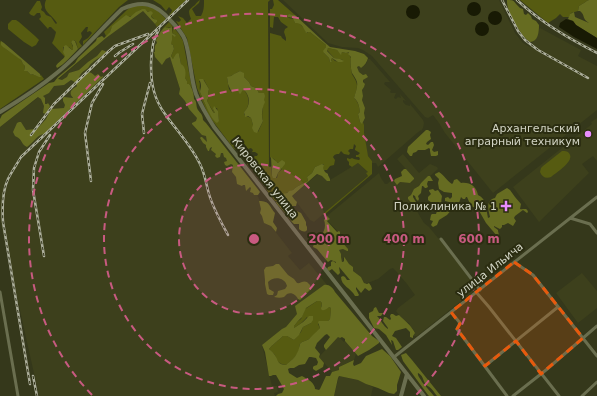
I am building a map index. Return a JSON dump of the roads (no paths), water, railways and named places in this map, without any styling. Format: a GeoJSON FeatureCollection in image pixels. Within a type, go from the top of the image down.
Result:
{"type":"FeatureCollection","features":[{"type":"Feature","properties":{"kind":"main road","name":"Кировская улица"},"geometry":{"type":"LineString","coordinates":[[0,112],[39,87],[58,72],[129,4],[143,0],[152,3],[176,26],[186,41],[192,78],[199,100],[204,112],[214,127],[424,396]]}},
{"type":"Feature","properties":{"kind":"main road"},"geometry":{"type":"LineString","coordinates":[[401,396],[407,374]]}},
{"type":"Feature","properties":{"kind":"street","name":"улица Ильича"},"geometry":{"type":"LineString","coordinates":[[394,357],[597,197]]}},
{"type":"Feature","properties":{"kind":"street"},"geometry":{"type":"LineString","coordinates":[[570,218],[590,224],[597,233]]}},
{"type":"Feature","properties":{"kind":"street"},"geometry":{"type":"LineString","coordinates":[[441,239],[478,291],[559,396]]}},
{"type":"Feature","properties":{"kind":"street"},"geometry":{"type":"LineString","coordinates":[[514,262],[533,275],[597,356]]}},
{"type":"Feature","properties":{"kind":"street"},"geometry":{"type":"LineString","coordinates":[[0,292],[18,396]]}},
{"type":"Feature","properties":{"kind":"street"},"geometry":{"type":"LineString","coordinates":[[485,366],[558,307]]}},
{"type":"Feature","properties":{"kind":"street"},"geometry":{"type":"LineString","coordinates":[[451,312],[460,324],[457,329],[507,396]]}},
{"type":"Feature","properties":{"kind":"street"},"geometry":{"type":"LineString","coordinates":[[513,396],[597,326]]}},
{"type":"Feature","properties":{"kind":"street"},"geometry":{"type":"LineString","coordinates":[[582,396],[597,382]]}},
{"type":"Feature","properties":{"kind":"railway"},"geometry":{"type":"LineString","coordinates":[[30,384],[3,222],[3,200],[8,179],[21,157],[188,0]]}},
{"type":"Feature","properties":{"kind":"railway"},"geometry":{"type":"LineString","coordinates":[[502,0],[518,31],[525,40],[538,50],[588,78]]}},
{"type":"Feature","properties":{"kind":"railway"},"geometry":{"type":"LineString","coordinates":[[517,0],[556,30],[597,53]]}},
{"type":"Feature","properties":{"kind":"railway"},"geometry":{"type":"LineString","coordinates":[[159,29],[153,44],[151,62],[154,91],[158,103],[188,144],[200,164],[217,215],[228,235]]}},
{"type":"Feature","properties":{"kind":"railway"},"geometry":{"type":"LineString","coordinates":[[31,135],[54,104],[109,51],[115,46],[148,34]]}},
{"type":"Feature","properties":{"kind":"railway"},"geometry":{"type":"LineString","coordinates":[[115,56],[133,44]]}},
{"type":"Feature","properties":{"kind":"railway"},"geometry":{"type":"LineString","coordinates":[[144,133],[142,114],[150,83]]}},
{"type":"Feature","properties":{"kind":"railway"},"geometry":{"type":"LineString","coordinates":[[91,181],[85,133],[92,103],[103,84]]}},
{"type":"Feature","properties":{"kind":"railway"},"geometry":{"type":"LineString","coordinates":[[44,256],[33,190],[34,168],[39,152],[50,135]]}},
{"type":"Feature","properties":{"kind":"railway"},"geometry":{"type":"LineString","coordinates":[[33,376],[37,396]]}},
{"type":"Feature","properties":{"kind":"place","name":"Архангельский аграрный техникум"},"geometry":{"type":"Point","coordinates":[588,134]}},
{"type":"Feature","properties":{"kind":"place","name":"Поликлиника № 1"},"geometry":{"type":"Point","coordinates":[506,206]}}]}
